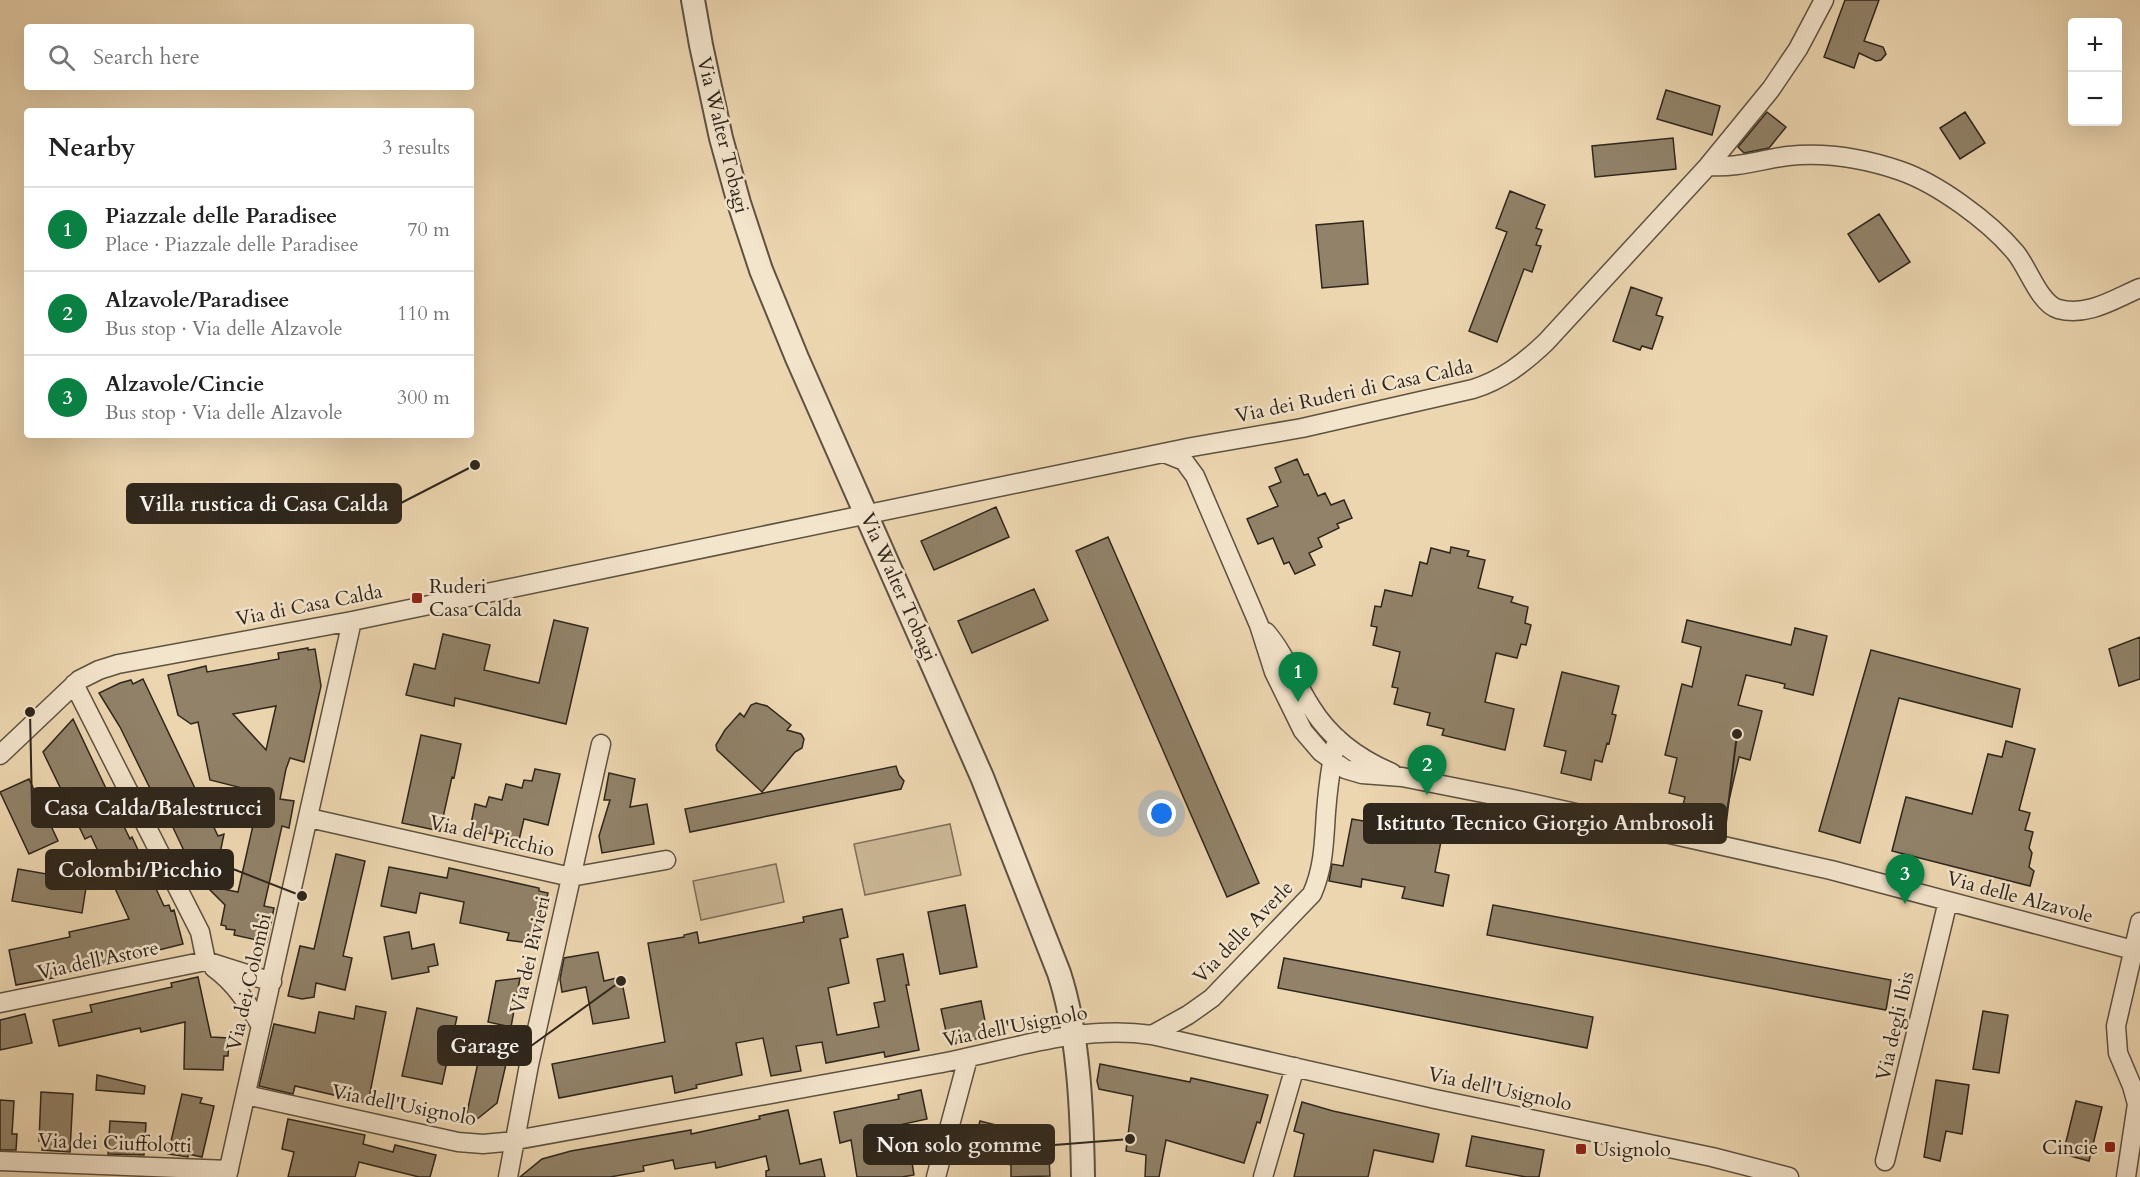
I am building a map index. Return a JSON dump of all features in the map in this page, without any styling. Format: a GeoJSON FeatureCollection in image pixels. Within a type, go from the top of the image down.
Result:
{"type":"FeatureCollection","features":[{"type":"Feature","properties":{"kind":"street","name":"Via Walter Tobagi"},"geometry":{"type":"LineString","coordinates":[[693,0],[715,111],[750,236],[794,349],[982,777],[1055,958],[1065,991],[1073,1034],[1080,1108],[1083,1177]]}},
{"type":"Feature","properties":{"kind":"street","name":"Via dei Ruderi di Casa Calda"},"geometry":{"type":"LineString","coordinates":[[867,515],[1164,453],[1302,428],[1473,389],[1498,379],[1526,361],[1546,342],[1708,166],[1782,74],[1824,0]]}},
{"type":"Feature","properties":{"kind":"street"},"geometry":{"type":"LineString","coordinates":[[1708,166],[1740,166],[1789,156],[1812,155],[1865,162],[1898,170],[1936,188],[1991,229],[2015,252],[2044,298],[2056,308],[2072,311],[2093,309],[2140,288]]}},
{"type":"Feature","properties":{"kind":"street"},"geometry":{"type":"LineString","coordinates":[[1164,453],[1184,461],[1195,476],[1259,624],[1274,672],[1301,728],[1312,744],[1331,760],[1354,773],[1402,777]]}},
{"type":"Feature","properties":{"kind":"street","name":"Via di Casa Calda"},"geometry":{"type":"LineString","coordinates":[[0,755],[74,684],[90,674],[118,664],[352,621],[867,515]]}},
{"type":"Feature","properties":{"kind":"street","name":"Via dei Colombi"},"geometry":{"type":"LineString","coordinates":[[228,1173],[352,621]]}},
{"type":"Feature","properties":{"kind":"street"},"geometry":{"type":"LineString","coordinates":[[1259,624],[1282,653],[1317,716],[1337,738],[1366,761],[1402,777]]}},
{"type":"Feature","properties":{"kind":"street"},"geometry":{"type":"LineString","coordinates":[[74,684],[200,932],[206,961],[227,977],[261,1026]]}},
{"type":"Feature","properties":{"kind":"street","name":"Via delle Averle"},"geometry":{"type":"LineString","coordinates":[[1152,1035],[1188,1015],[1212,998],[1312,894],[1319,876],[1323,855],[1331,760],[1337,738]]}},
{"type":"Feature","properties":{"kind":"street","name":"Via dei Pivieri"},"geometry":{"type":"LineString","coordinates":[[508,1177],[529,1065],[601,744]]}},
{"type":"Feature","properties":{"kind":"street","name":"Via delle Alzavole"},"geometry":{"type":"LineString","coordinates":[[1402,777],[1519,800],[1820,867],[2133,950]]}},
{"type":"Feature","properties":{"kind":"street","name":"Via del Picchio"},"geometry":{"type":"LineString","coordinates":[[309,818],[571,877],[666,860]]}},
{"type":"Feature","properties":{"kind":"street","name":"Via degli Ibis"},"geometry":{"type":"LineString","coordinates":[[1885,1161],[1948,900]]}},
{"type":"Feature","properties":{"kind":"street"},"geometry":{"type":"LineString","coordinates":[[2126,1177],[2137,1104],[2132,1086],[2120,1061],[2116,1036],[2117,1019],[2140,922]]}},
{"type":"Feature","properties":{"kind":"street"},"geometry":{"type":"LineString","coordinates":[[206,961],[272,982]]}},
{"type":"Feature","properties":{"kind":"street","name":"Via dell'Astore"},"geometry":{"type":"LineString","coordinates":[[0,1003],[206,961]]}},
{"type":"Feature","properties":{"kind":"street","name":"Via dell'Usignolo"},"geometry":{"type":"LineString","coordinates":[[246,1095],[458,1142],[483,1144],[968,1058],[1073,1034],[1120,1032],[1152,1035],[1295,1068],[1712,1157],[1789,1177]]}},
{"type":"Feature","properties":{"kind":"street"},"geometry":{"type":"LineString","coordinates":[[936,1177],[968,1058]]}},
{"type":"Feature","properties":{"kind":"street"},"geometry":{"type":"LineString","coordinates":[[1263,1177],[1295,1068]]}},
{"type":"Feature","properties":{"kind":"street","name":"Via dei Ciuffolotti"},"geometry":{"type":"LineString","coordinates":[[0,1161],[228,1173]]}},
{"type":"Feature","properties":{"kind":"shaded area"},"geometry":{"type":"Polygon","coordinates":[[[950,824],[961,875],[865,895],[854,844],[950,824]]]}},
{"type":"Feature","properties":{"kind":"shaded area"},"geometry":{"type":"Polygon","coordinates":[[[776,864],[784,902],[701,920],[693,881],[776,864]]]}},
{"type":"Feature","properties":{"kind":"building"},"geometry":{"type":"Polygon","coordinates":[[[1845,0],[1879,0],[1864,41],[1883,47],[1886,54],[1881,60],[1876,61],[1859,53],[1854,68],[1824,57],[1845,0]]]}},
{"type":"Feature","properties":{"kind":"building"},"geometry":{"type":"Polygon","coordinates":[[[1666,90],[1720,106],[1712,135],[1657,119],[1666,90]]]}},
{"type":"Feature","properties":{"kind":"building"},"geometry":{"type":"Polygon","coordinates":[[[1767,112],[1786,127],[1769,148],[1744,153],[1738,147],[1767,112]]]}},
{"type":"Feature","properties":{"kind":"building"},"geometry":{"type":"Polygon","coordinates":[[[1965,112],[1985,143],[1960,159],[1940,128],[1965,112]]]}},
{"type":"Feature","properties":{"kind":"building"},"geometry":{"type":"Polygon","coordinates":[[[1673,138],[1676,169],[1595,177],[1592,146],[1673,138]]]}},
{"type":"Feature","properties":{"kind":"building"},"geometry":{"type":"Polygon","coordinates":[[[1510,191],[1545,205],[1536,228],[1542,230],[1536,245],[1541,246],[1532,272],[1524,269],[1497,342],[1469,331],[1507,232],[1496,228],[1510,191]]]}},
{"type":"Feature","properties":{"kind":"building"},"geometry":{"type":"Polygon","coordinates":[[[1879,214],[1910,262],[1879,282],[1848,234],[1879,214]]]}},
{"type":"Feature","properties":{"kind":"building"},"geometry":{"type":"Polygon","coordinates":[[[1363,221],[1368,284],[1322,288],[1316,225],[1363,221]]]}},
{"type":"Feature","properties":{"kind":"building"},"geometry":{"type":"Polygon","coordinates":[[[1631,287],[1662,298],[1656,315],[1663,317],[1652,349],[1642,346],[1640,350],[1613,341],[1631,287]]]}},
{"type":"Feature","properties":{"kind":"building"},"geometry":{"type":"Polygon","coordinates":[[[1297,459],[1304,475],[1308,474],[1318,496],[1325,493],[1331,505],[1344,500],[1352,518],[1337,524],[1339,528],[1318,538],[1322,547],[1309,553],[1315,565],[1295,574],[1289,562],[1284,564],[1273,538],[1258,544],[1247,519],[1278,506],[1269,487],[1281,482],[1275,468],[1297,459]]]}},
{"type":"Feature","properties":{"kind":"building"},"geometry":{"type":"Polygon","coordinates":[[[996,507],[1009,537],[934,570],[921,541],[996,507]]]}},
{"type":"Feature","properties":{"kind":"building"},"geometry":{"type":"Polygon","coordinates":[[[1108,537],[1259,883],[1227,897],[1076,551],[1108,537]]]}},
{"type":"Feature","properties":{"kind":"building"},"geometry":{"type":"Polygon","coordinates":[[[1451,547],[1469,551],[1467,556],[1485,560],[1478,588],[1513,597],[1511,602],[1528,607],[1525,623],[1531,625],[1526,645],[1521,644],[1517,658],[1496,653],[1485,702],[1514,709],[1505,750],[1442,735],[1444,729],[1427,725],[1430,713],[1394,704],[1398,688],[1392,687],[1400,652],[1373,645],[1377,627],[1371,626],[1375,606],[1381,607],[1385,590],[1412,596],[1420,562],[1427,564],[1431,548],[1450,553],[1451,547]]]}},
{"type":"Feature","properties":{"kind":"building"},"geometry":{"type":"Polygon","coordinates":[[[1034,589],[1048,620],[972,653],[958,621],[1034,589]]]}},
{"type":"Feature","properties":{"kind":"building"},"geometry":{"type":"Polygon","coordinates":[[[554,620],[588,628],[566,724],[455,698],[454,706],[406,695],[414,664],[435,669],[443,634],[490,645],[484,670],[539,683],[554,620]]]}},
{"type":"Feature","properties":{"kind":"building"},"geometry":{"type":"Polygon","coordinates":[[[1687,620],[1791,645],[1795,628],[1827,636],[1813,695],[1784,688],[1785,684],[1746,675],[1738,705],[1762,711],[1750,760],[1739,757],[1727,809],[1721,807],[1718,822],[1681,813],[1685,797],[1669,793],[1677,758],[1665,755],[1682,684],[1692,687],[1701,647],[1682,642],[1687,620]]]}},
{"type":"Feature","properties":{"kind":"building"},"geometry":{"type":"Polygon","coordinates":[[[2140,637],[2140,679],[2119,686],[2109,649],[2140,637]]]}},
{"type":"Feature","properties":{"kind":"building"},"geometry":{"type":"Polygon","coordinates":[[[315,649],[321,686],[304,762],[290,758],[286,769],[280,799],[294,801],[289,828],[282,826],[264,906],[274,908],[267,942],[234,935],[235,930],[226,929],[226,926],[221,925],[225,905],[196,876],[168,817],[165,819],[120,727],[99,693],[120,683],[131,680],[133,684],[143,679],[201,801],[182,810],[208,815],[218,836],[224,834],[213,887],[238,892],[258,792],[210,780],[198,722],[191,724],[178,715],[168,675],[206,666],[207,672],[279,659],[278,653],[315,649]],[[276,706],[233,714],[266,750],[276,706]]]}},
{"type":"Feature","properties":{"kind":"building"},"geometry":{"type":"Polygon","coordinates":[[[1871,650],[2020,689],[2012,727],[1899,698],[1860,843],[1819,831],[1871,650]]]}},
{"type":"Feature","properties":{"kind":"building"},"geometry":{"type":"Polygon","coordinates":[[[1562,672],[1619,686],[1612,714],[1616,715],[1609,744],[1607,743],[1602,762],[1595,760],[1591,780],[1561,773],[1566,751],[1544,746],[1562,672]]]}},
{"type":"Feature","properties":{"kind":"building"},"geometry":{"type":"Polygon","coordinates":[[[756,703],[767,706],[791,725],[787,730],[801,734],[804,739],[802,748],[795,752],[762,792],[717,750],[716,745],[740,713],[744,717],[751,705],[756,703]]]}},
{"type":"Feature","properties":{"kind":"building"},"geometry":{"type":"Polygon","coordinates":[[[73,719],[164,906],[169,905],[171,911],[174,910],[183,944],[112,963],[58,974],[58,977],[16,985],[9,950],[70,937],[69,932],[129,919],[91,836],[85,839],[43,752],[73,719]]]}},
{"type":"Feature","properties":{"kind":"building"},"geometry":{"type":"Polygon","coordinates":[[[421,735],[461,744],[440,831],[402,823],[421,735]]]}},
{"type":"Feature","properties":{"kind":"building"},"geometry":{"type":"Polygon","coordinates":[[[2006,741],[2035,749],[2019,810],[2030,813],[2025,830],[2033,832],[2029,848],[2032,853],[2029,867],[2034,871],[2030,886],[1892,851],[1906,797],[1972,814],[1988,754],[2002,757],[2006,741]]]}},
{"type":"Feature","properties":{"kind":"building"},"geometry":{"type":"Polygon","coordinates":[[[896,766],[904,781],[901,789],[690,832],[685,809],[896,766]]]}},
{"type":"Feature","properties":{"kind":"building"},"geometry":{"type":"Polygon","coordinates":[[[535,769],[560,774],[548,825],[524,819],[519,840],[470,829],[475,804],[486,807],[489,797],[502,800],[506,784],[522,788],[524,780],[532,781],[535,769]]]}},
{"type":"Feature","properties":{"kind":"building"},"geometry":{"type":"Polygon","coordinates":[[[609,773],[635,779],[630,807],[647,804],[654,844],[602,853],[599,836],[610,800],[604,800],[609,773]]]}},
{"type":"Feature","properties":{"kind":"building"},"geometry":{"type":"Polygon","coordinates":[[[29,779],[58,841],[29,854],[0,792],[29,779]]]}},
{"type":"Feature","properties":{"kind":"building"},"geometry":{"type":"Polygon","coordinates":[[[1352,819],[1375,823],[1373,833],[1399,838],[1401,828],[1442,836],[1435,872],[1449,875],[1443,906],[1402,898],[1405,887],[1362,879],[1361,887],[1329,881],[1332,864],[1343,866],[1352,819]]]}},
{"type":"Feature","properties":{"kind":"building"},"geometry":{"type":"Polygon","coordinates":[[[336,854],[365,861],[343,956],[352,958],[345,990],[316,983],[314,997],[302,999],[288,996],[300,946],[314,949],[336,854]]]}},
{"type":"Feature","properties":{"kind":"building"},"geometry":{"type":"Polygon","coordinates":[[[389,867],[447,878],[449,868],[539,888],[539,891],[548,893],[537,944],[507,940],[509,933],[460,923],[464,902],[420,893],[416,913],[381,906],[389,867]]]}},
{"type":"Feature","properties":{"kind":"building"},"geometry":{"type":"Polygon","coordinates":[[[18,869],[87,881],[82,913],[12,901],[18,869]]]}},
{"type":"Feature","properties":{"kind":"building"},"geometry":{"type":"Polygon","coordinates":[[[965,905],[977,967],[940,974],[928,912],[965,905]]]}},
{"type":"Feature","properties":{"kind":"building"},"geometry":{"type":"Polygon","coordinates":[[[1493,905],[1891,980],[1886,1010],[1487,935],[1493,905]]]}},
{"type":"Feature","properties":{"kind":"building"},"geometry":{"type":"Polygon","coordinates":[[[842,909],[848,937],[840,939],[849,983],[828,988],[837,1035],[879,1027],[874,1003],[885,1001],[877,959],[903,954],[909,985],[906,985],[919,1050],[885,1057],[884,1052],[826,1063],[822,1042],[796,1046],[801,1071],[771,1076],[763,1038],[736,1043],[742,1075],[696,1085],[697,1088],[675,1093],[672,1076],[559,1098],[552,1064],[665,1042],[648,943],[684,937],[684,935],[697,932],[699,943],[804,922],[803,917],[842,909]]]}},
{"type":"Feature","properties":{"kind":"building"},"geometry":{"type":"Polygon","coordinates":[[[409,932],[412,949],[434,944],[438,965],[428,967],[429,972],[392,979],[384,937],[409,932]]]}},
{"type":"Feature","properties":{"kind":"building"},"geometry":{"type":"Polygon","coordinates":[[[598,952],[604,981],[621,977],[629,1018],[593,1024],[586,987],[562,992],[560,979],[564,958],[598,952]]]}},
{"type":"Feature","properties":{"kind":"building"},"geometry":{"type":"Polygon","coordinates":[[[1284,958],[1593,1017],[1587,1048],[1278,988],[1284,958]]]}},
{"type":"Feature","properties":{"kind":"building"},"geometry":{"type":"Polygon","coordinates":[[[198,977],[211,1037],[229,1038],[228,1056],[224,1056],[223,1070],[184,1069],[185,1022],[141,1032],[140,1028],[59,1046],[53,1020],[92,1012],[90,1005],[172,987],[171,983],[198,977]]]}},
{"type":"Feature","properties":{"kind":"building"},"geometry":{"type":"Polygon","coordinates":[[[520,978],[511,1027],[488,1022],[496,981],[520,978]]]}},
{"type":"Feature","properties":{"kind":"building"},"geometry":{"type":"Polygon","coordinates":[[[981,1001],[988,1036],[949,1045],[941,1009],[981,1001]]]}},
{"type":"Feature","properties":{"kind":"building"},"geometry":{"type":"Polygon","coordinates":[[[356,1006],[386,1012],[368,1103],[295,1086],[293,1094],[259,1086],[274,1024],[315,1033],[319,1012],[354,1019],[356,1006]]]}},
{"type":"Feature","properties":{"kind":"building"},"geometry":{"type":"Polygon","coordinates":[[[417,1008],[457,1017],[442,1084],[402,1076],[417,1008]]]}},
{"type":"Feature","properties":{"kind":"building"},"geometry":{"type":"Polygon","coordinates":[[[1983,1011],[2008,1015],[1999,1073],[1973,1069],[1983,1011]]]}},
{"type":"Feature","properties":{"kind":"building"},"geometry":{"type":"Polygon","coordinates":[[[25,1014],[32,1043],[0,1050],[0,1020],[25,1014]]]}},
{"type":"Feature","properties":{"kind":"building"},"geometry":{"type":"Polygon","coordinates":[[[479,1058],[506,1064],[497,1103],[476,1120],[466,1117],[479,1058]]]}},
{"type":"Feature","properties":{"kind":"building"},"geometry":{"type":"Polygon","coordinates":[[[1100,1064],[1190,1082],[1191,1078],[1268,1095],[1244,1163],[1166,1140],[1159,1177],[1145,1177],[1146,1155],[1126,1151],[1133,1096],[1099,1089],[1097,1081],[1100,1064]]]}},
{"type":"Feature","properties":{"kind":"building"},"geometry":{"type":"Polygon","coordinates":[[[97,1075],[145,1086],[144,1094],[96,1090],[97,1075]]]}},
{"type":"Feature","properties":{"kind":"building"},"geometry":{"type":"Polygon","coordinates":[[[1936,1080],[1969,1085],[1962,1134],[1946,1131],[1940,1161],[1924,1157],[1936,1080]]]}},
{"type":"Feature","properties":{"kind":"building"},"geometry":{"type":"Polygon","coordinates":[[[921,1090],[927,1119],[881,1129],[886,1154],[910,1150],[914,1175],[857,1177],[851,1140],[840,1143],[834,1112],[899,1099],[898,1095],[921,1090]]]}},
{"type":"Feature","properties":{"kind":"building"},"geometry":{"type":"Polygon","coordinates":[[[41,1092],[73,1094],[70,1152],[42,1150],[43,1141],[39,1141],[41,1092]]]}},
{"type":"Feature","properties":{"kind":"building"},"geometry":{"type":"Polygon","coordinates":[[[182,1094],[202,1098],[200,1103],[214,1106],[202,1157],[168,1154],[182,1094]]]}},
{"type":"Feature","properties":{"kind":"building"},"geometry":{"type":"Polygon","coordinates":[[[0,1100],[14,1101],[12,1134],[17,1134],[16,1150],[0,1150],[0,1100]]]}},
{"type":"Feature","properties":{"kind":"building"},"geometry":{"type":"Polygon","coordinates":[[[2076,1101],[2102,1107],[2089,1161],[2063,1154],[2076,1101]]]}},
{"type":"Feature","properties":{"kind":"building"},"geometry":{"type":"Polygon","coordinates":[[[1302,1102],[1439,1134],[1433,1162],[1374,1150],[1368,1177],[1294,1177],[1304,1134],[1294,1131],[1302,1102]]]}},
{"type":"Feature","properties":{"kind":"building"},"geometry":{"type":"Polygon","coordinates":[[[788,1110],[800,1164],[821,1159],[825,1177],[766,1177],[766,1171],[769,1170],[766,1156],[716,1168],[715,1162],[675,1169],[673,1160],[643,1166],[644,1171],[610,1177],[520,1177],[542,1159],[571,1151],[691,1130],[691,1134],[760,1119],[759,1116],[788,1110]]]}},
{"type":"Feature","properties":{"kind":"building"},"geometry":{"type":"Polygon","coordinates":[[[288,1119],[365,1135],[363,1144],[393,1152],[395,1145],[436,1155],[430,1177],[419,1177],[359,1162],[355,1177],[288,1177],[294,1152],[282,1149],[288,1119]]]}},
{"type":"Feature","properties":{"kind":"building"},"geometry":{"type":"Polygon","coordinates":[[[110,1121],[146,1123],[144,1155],[108,1154],[110,1121]]]}},
{"type":"Feature","properties":{"kind":"building"},"geometry":{"type":"Polygon","coordinates":[[[980,1121],[1004,1127],[999,1143],[1048,1141],[1050,1176],[1011,1177],[1011,1165],[971,1153],[980,1121]]]}},
{"type":"Feature","properties":{"kind":"building"},"geometry":{"type":"Polygon","coordinates":[[[1472,1136],[1544,1150],[1539,1177],[1526,1177],[1466,1166],[1472,1136]]]}},
{"type":"Feature","properties":{"kind":"place","name":"Villa rustica di Casa Calda"},"geometry":{"type":"Point","coordinates":[475,465]}},
{"type":"Feature","properties":{"kind":"place","name":"Ruderi Casa Calda"},"geometry":{"type":"Point","coordinates":[417,598]}},
{"type":"Feature","properties":{"kind":"place","name":"Piazzale delle Paradisee"},"geometry":{"type":"Point","coordinates":[1298,702]}},
{"type":"Feature","properties":{"kind":"place","name":"Casa Calda/Balestrucci"},"geometry":{"type":"Point","coordinates":[30,712]}},
{"type":"Feature","properties":{"kind":"place","name":"Istituto Tecnico Giorgio Ambrosoli"},"geometry":{"type":"Point","coordinates":[1737,734]}},
{"type":"Feature","properties":{"kind":"place","name":"Alzavole/Paradisee"},"geometry":{"type":"Point","coordinates":[1427,795]}},
{"type":"Feature","properties":{"kind":"place","name":"Colombi/Picchio"},"geometry":{"type":"Point","coordinates":[302,896]}},
{"type":"Feature","properties":{"kind":"place","name":"Alzavole/Cincie"},"geometry":{"type":"Point","coordinates":[1905,904]}},
{"type":"Feature","properties":{"kind":"place","name":"Garage"},"geometry":{"type":"Point","coordinates":[621,981]}},
{"type":"Feature","properties":{"kind":"place","name":"Non solo gomme"},"geometry":{"type":"Point","coordinates":[1130,1139]}},
{"type":"Feature","properties":{"kind":"place","name":"Cincie"},"geometry":{"type":"Point","coordinates":[2110,1147]}},
{"type":"Feature","properties":{"kind":"place","name":"Usignolo"},"geometry":{"type":"Point","coordinates":[1581,1149]}}]}
